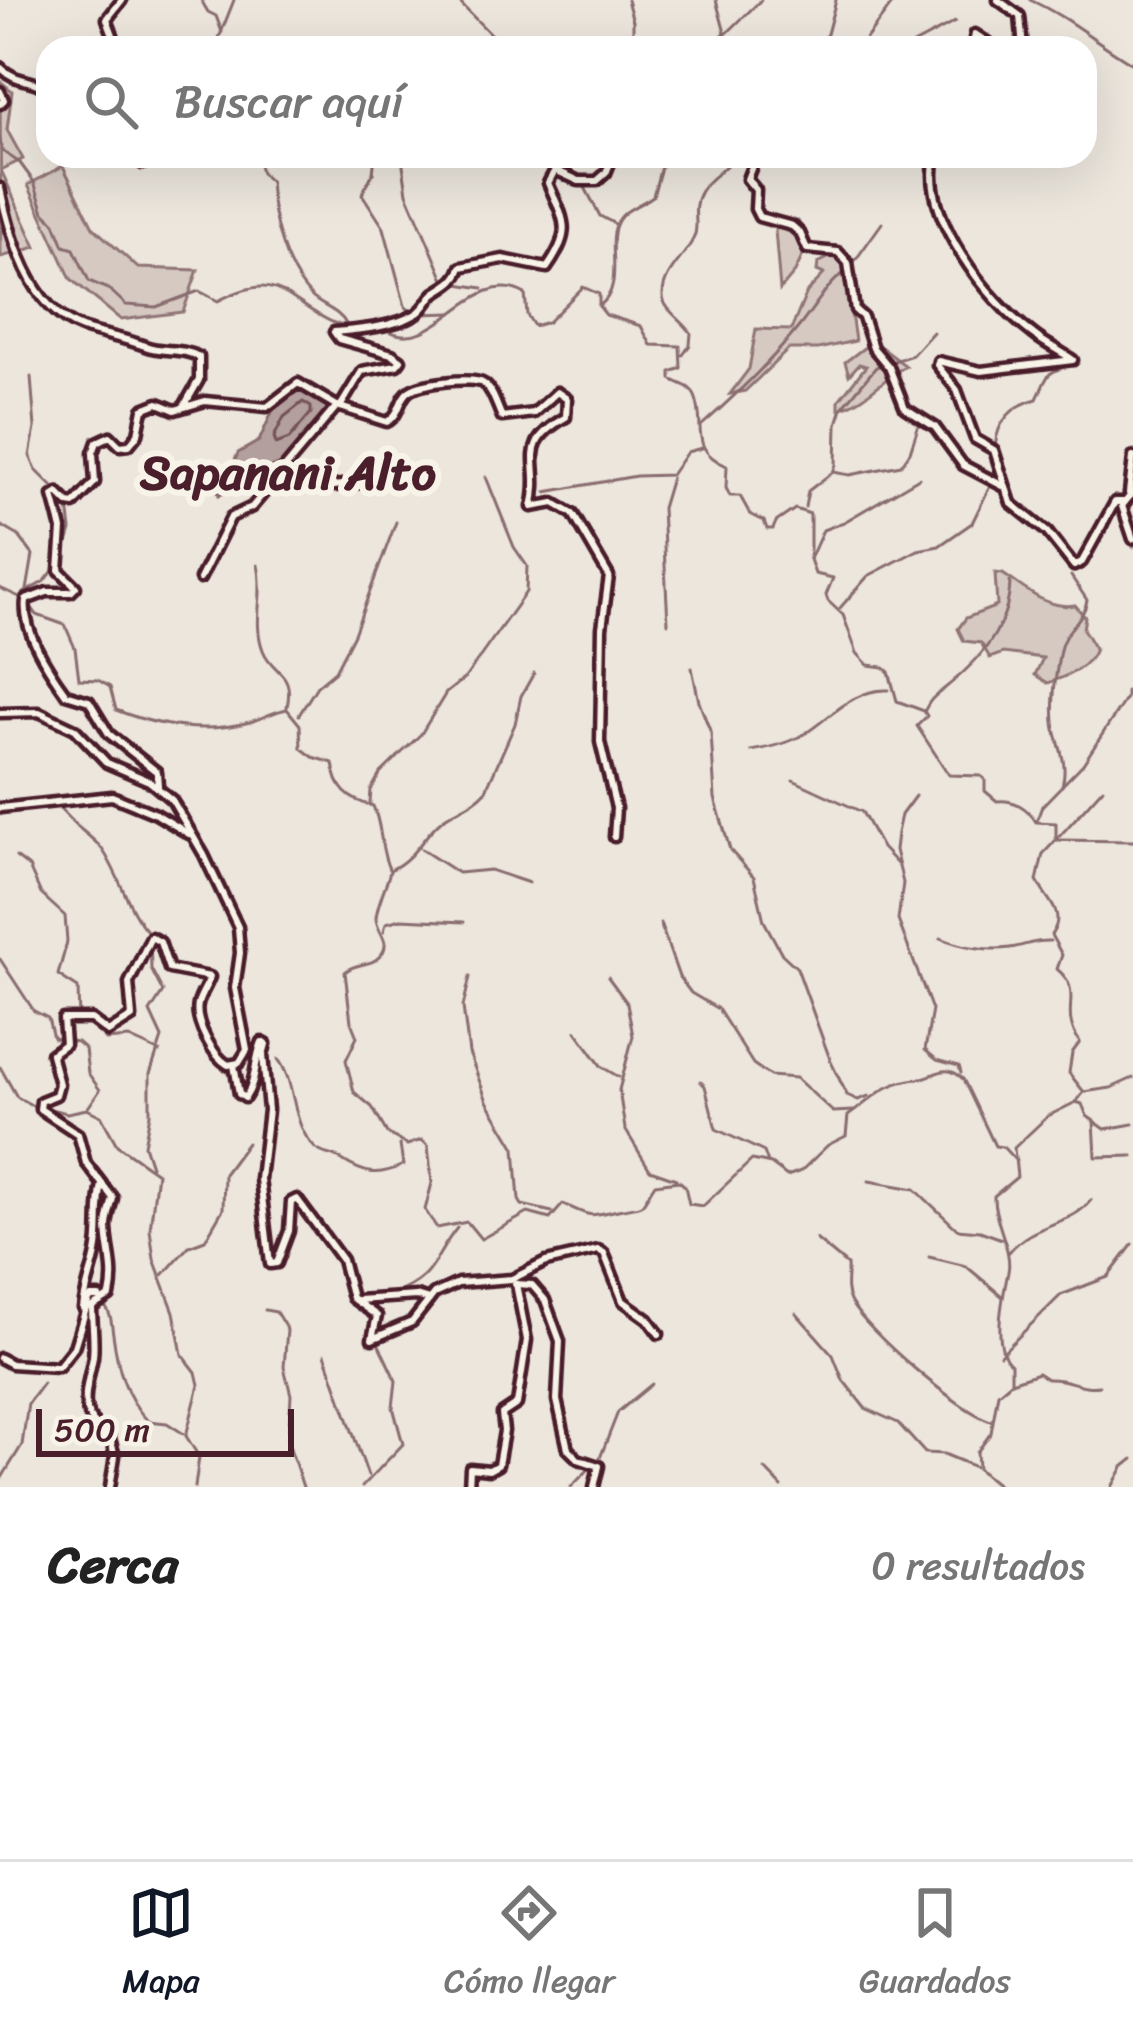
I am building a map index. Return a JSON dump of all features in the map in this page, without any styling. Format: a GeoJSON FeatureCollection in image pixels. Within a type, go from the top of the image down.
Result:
{"type":"FeatureCollection","features":[{"type":"Feature","properties":{"kind":"street"},"geometry":{"type":"LineString","coordinates":[[113,36],[107,19],[122,0]]}},
{"type":"Feature","properties":{"kind":"street"},"geometry":{"type":"LineString","coordinates":[[998,0],[1020,16],[1022,36]]}},
{"type":"Feature","properties":{"kind":"street"},"geometry":{"type":"LineString","coordinates":[[0,67],[13,79],[36,83]]}},
{"type":"Feature","properties":{"kind":"street"},"geometry":{"type":"LineString","coordinates":[[0,91],[4,100],[0,104]]}},
{"type":"Feature","properties":{"kind":"street"},"geometry":{"type":"LineString","coordinates":[[200,579],[231,518],[249,511],[362,371],[397,365],[401,360],[338,339],[334,332],[368,332],[377,324],[412,316],[459,276],[461,267],[502,260],[547,268],[566,235],[559,202],[548,182],[550,174],[555,170],[579,181],[597,181],[608,168]]}},
{"type":"Feature","properties":{"kind":"street"},"geometry":{"type":"LineString","coordinates":[[752,168],[747,179],[756,190],[754,209],[759,218],[792,226],[807,250],[838,252],[848,263],[854,310],[889,367],[904,408],[934,428],[963,465],[1005,487]]}},
{"type":"Feature","properties":{"kind":"street"},"geometry":{"type":"LineString","coordinates":[[936,168],[944,220],[984,290],[1030,333],[1073,360],[981,371],[936,363],[957,390],[958,404],[975,439],[994,452],[1011,503],[1047,532],[1074,566],[1082,562],[1115,502],[1127,497]]}},
{"type":"Feature","properties":{"kind":"street"},"geometry":{"type":"LineString","coordinates":[[0,188],[7,227],[40,293],[64,318],[147,348],[199,357],[199,380],[184,406]]}},
{"type":"Feature","properties":{"kind":"street"},"geometry":{"type":"LineString","coordinates":[[158,786],[157,772],[110,734],[89,701],[64,692],[49,662],[34,647],[24,608],[33,595],[71,592],[76,587],[59,570],[62,529],[53,496],[62,494],[74,504],[94,482],[93,453],[99,439],[110,436],[120,446],[129,445],[138,434],[143,409],[158,403],[175,410],[206,401],[267,407],[295,383],[338,406],[387,422],[414,388],[464,380],[487,386],[502,417],[534,413],[557,392],[567,399],[566,417],[548,425],[534,447],[532,507],[554,503],[573,514],[609,576],[602,628],[600,742],[616,808],[614,837]]}},
{"type":"Feature","properties":{"kind":"street"},"geometry":{"type":"LineString","coordinates":[[1133,457],[1126,528],[1133,539]]}},
{"type":"Feature","properties":{"kind":"street"},"geometry":{"type":"LineString","coordinates":[[273,478],[280,484],[316,488],[399,473]]}},
{"type":"Feature","properties":{"kind":"street"},"geometry":{"type":"LineString","coordinates":[[0,713],[39,712],[75,729],[107,764],[158,786],[172,800],[229,905],[240,937],[235,988],[247,1055],[234,1065]]}},
{"type":"Feature","properties":{"kind":"street"},"geometry":{"type":"LineString","coordinates":[[0,808],[112,796],[192,836]]}},
{"type":"Feature","properties":{"kind":"street"},"geometry":{"type":"LineString","coordinates":[[110,1487],[115,1456],[110,1435],[96,1427],[85,1409],[85,1380],[93,1356],[92,1307],[110,1296],[114,1258],[107,1228],[113,1198],[86,1163],[78,1134],[40,1105],[59,1089],[50,1059],[64,1044],[63,1019],[91,1019],[108,1032],[133,1015],[129,983],[147,939],[160,943],[169,969],[210,977],[197,1007],[198,1018],[218,1059],[234,1065]]}},
{"type":"Feature","properties":{"kind":"street"},"geometry":{"type":"LineString","coordinates":[[234,1065],[239,1094],[244,1098],[255,1076],[259,1048],[262,1042],[266,1044],[268,1110],[260,1179],[270,1264],[277,1263],[289,1231],[291,1202],[297,1199],[342,1260],[354,1300],[377,1316],[374,1340],[412,1322],[429,1300],[458,1282],[529,1283],[539,1291],[560,1345],[557,1400],[568,1449],[572,1456],[599,1466],[594,1487]]}},
{"type":"Feature","properties":{"kind":"street"},"geometry":{"type":"LineString","coordinates":[[83,1314],[84,1288],[97,1251],[97,1208],[103,1185]]}},
{"type":"Feature","properties":{"kind":"street"},"geometry":{"type":"LineString","coordinates":[[514,1281],[546,1262],[601,1251],[623,1301],[648,1318],[659,1334]]}},
{"type":"Feature","properties":{"kind":"street"},"geometry":{"type":"LineString","coordinates":[[469,1487],[470,1468],[489,1470],[498,1465],[502,1414],[517,1404],[526,1340],[514,1281]]}},
{"type":"Feature","properties":{"kind":"street"},"geometry":{"type":"LineString","coordinates":[[354,1300],[416,1295],[429,1300]]}},
{"type":"Feature","properties":{"kind":"street"},"geometry":{"type":"LineString","coordinates":[[0,1358],[11,1364],[58,1366],[74,1347],[91,1297],[101,1300]]}},
{"type":"Feature","properties":{"kind":"shaded area"},"geometry":{"type":"Polygon","coordinates":[[[0,81],[12,91],[7,130],[23,159],[1,170],[36,247],[1,257],[0,81]]]}},
{"type":"Feature","properties":{"kind":"shaded area"},"geometry":{"type":"Polygon","coordinates":[[[64,168],[93,227],[138,268],[198,270],[183,312],[121,320],[71,279],[28,185],[64,168]]]}},
{"type":"Feature","properties":{"kind":"shaded area"},"geometry":{"type":"Polygon","coordinates":[[[798,221],[809,242],[780,290],[775,230],[782,222],[798,221]]]}},
{"type":"Feature","properties":{"kind":"shaded area"},"geometry":{"type":"Polygon","coordinates":[[[834,255],[844,265],[855,341],[789,349],[745,391],[730,394],[749,369],[756,329],[791,330],[807,292],[824,274],[817,271],[818,263],[834,255]]]}},
{"type":"Feature","properties":{"kind":"shaded area"},"geometry":{"type":"Polygon","coordinates":[[[873,341],[906,366],[839,409],[839,400],[866,366],[859,364],[849,375],[845,362],[873,341]]]}},
{"type":"Feature","properties":{"kind":"shaded area"},"geometry":{"type":"Polygon","coordinates":[[[995,573],[1046,601],[1075,605],[1085,617],[1083,629],[1095,649],[1087,662],[1048,683],[1035,675],[1043,658],[1003,653],[990,658],[981,643],[964,641],[958,629],[966,618],[997,606],[995,573]]]}},
{"type":"Feature","properties":{"kind":"water"},"geometry":{"type":"Polygon","coordinates":[[[297,385],[332,407],[286,462],[271,468],[261,492],[237,488],[219,495],[215,480],[233,465],[238,453],[259,441],[273,410],[297,385]]]}},
{"type":"Feature","properties":{"kind":"waterway"},"geometry":{"type":"LineString","coordinates":[[201,0],[216,16],[222,32]]}},
{"type":"Feature","properties":{"kind":"waterway"},"geometry":{"type":"LineString","coordinates":[[220,36],[234,0]]}},
{"type":"Feature","properties":{"kind":"waterway"},"geometry":{"type":"LineString","coordinates":[[457,0],[492,36]]}},
{"type":"Feature","properties":{"kind":"waterway"},"geometry":{"type":"LineString","coordinates":[[627,0],[633,36]]}},
{"type":"Feature","properties":{"kind":"waterway"},"geometry":{"type":"LineString","coordinates":[[716,0],[725,33],[721,36]]}},
{"type":"Feature","properties":{"kind":"waterway"},"geometry":{"type":"LineString","coordinates":[[724,36],[761,0]]}},
{"type":"Feature","properties":{"kind":"waterway"},"geometry":{"type":"LineString","coordinates":[[825,36],[836,0]]}},
{"type":"Feature","properties":{"kind":"waterway"},"geometry":{"type":"LineString","coordinates":[[868,36],[895,0]]}},
{"type":"Feature","properties":{"kind":"waterway"},"geometry":{"type":"LineString","coordinates":[[1030,0],[1090,36]]}},
{"type":"Feature","properties":{"kind":"waterway"},"geometry":{"type":"LineString","coordinates":[[929,36],[955,22]]}},
{"type":"Feature","properties":{"kind":"waterway"},"geometry":{"type":"LineString","coordinates":[[1097,40],[1133,64]]}},
{"type":"Feature","properties":{"kind":"waterway"},"geometry":{"type":"LineString","coordinates":[[0,139],[2,151],[20,163],[34,182],[44,212],[55,223],[64,246],[74,249],[89,281],[110,290],[126,305],[156,307],[199,291],[218,301],[256,287],[269,288],[334,323],[363,328]]}},
{"type":"Feature","properties":{"kind":"waterway"},"geometry":{"type":"LineString","coordinates":[[260,168],[270,181],[277,226],[293,271],[310,295],[346,324]]}},
{"type":"Feature","properties":{"kind":"waterway"},"geometry":{"type":"LineString","coordinates":[[374,168],[362,194],[384,228],[405,306],[411,312]]}},
{"type":"Feature","properties":{"kind":"waterway"},"geometry":{"type":"LineString","coordinates":[[403,168],[407,193],[445,282],[483,288]]}},
{"type":"Feature","properties":{"kind":"waterway"},"geometry":{"type":"LineString","coordinates":[[569,168],[579,176],[600,216],[615,224]]}},
{"type":"Feature","properties":{"kind":"waterway"},"geometry":{"type":"LineString","coordinates":[[599,306],[611,289],[616,225],[627,211],[653,196],[661,168]]}},
{"type":"Feature","properties":{"kind":"waterway"},"geometry":{"type":"LineString","coordinates":[[683,355],[691,333],[666,306],[664,287],[694,237],[701,191],[724,168]]}},
{"type":"Feature","properties":{"kind":"waterway"},"geometry":{"type":"LineString","coordinates":[[852,265],[882,223]]}},
{"type":"Feature","properties":{"kind":"waterway"},"geometry":{"type":"LineString","coordinates":[[701,426],[766,364],[845,272]]}},
{"type":"Feature","properties":{"kind":"waterway"},"geometry":{"type":"LineString","coordinates":[[384,328],[402,335],[420,333],[470,300],[506,288],[525,294],[527,315],[534,326],[548,322],[583,287],[599,294],[599,306],[606,315],[641,326],[651,345],[680,346],[681,368],[671,372],[671,379],[693,392],[702,444],[727,466],[730,496],[740,496],[750,514],[764,521],[767,529],[795,509],[810,514],[810,559],[815,574],[833,578],[828,601],[843,615],[857,653],[868,665],[889,672],[897,701],[924,711],[927,716],[917,726],[949,775],[981,776],[985,791],[997,801],[1020,806],[1036,822],[1056,823],[1056,840],[1043,854],[1037,881],[1056,914],[1051,935],[1062,955],[1057,969],[1070,986],[1071,1021],[1080,1042],[1072,1053],[1069,1073],[1084,1092],[1076,1102],[1048,1116],[1014,1148],[1017,1177],[994,1196],[1009,1263],[1000,1334],[1011,1364],[1011,1382],[998,1393],[991,1433],[977,1452],[978,1469],[1000,1487]]}},
{"type":"Feature","properties":{"kind":"waterway"},"geometry":{"type":"LineString","coordinates":[[420,314],[452,313]]}},
{"type":"Feature","properties":{"kind":"waterway"},"geometry":{"type":"LineString","coordinates":[[805,507],[808,491],[836,465],[842,408],[876,367],[912,355],[933,332]]}},
{"type":"Feature","properties":{"kind":"waterway"},"geometry":{"type":"LineString","coordinates":[[995,447],[1007,416],[1037,399],[1051,373],[1072,364]]}},
{"type":"Feature","properties":{"kind":"waterway"},"geometry":{"type":"LineString","coordinates":[[31,377],[35,428],[30,456],[36,470],[59,493]]}},
{"type":"Feature","properties":{"kind":"waterway"},"geometry":{"type":"LineString","coordinates":[[833,472],[850,475],[901,465],[918,427]]}},
{"type":"Feature","properties":{"kind":"waterway"},"geometry":{"type":"LineString","coordinates":[[546,492],[636,476],[671,475],[687,452],[702,448]]}},
{"type":"Feature","properties":{"kind":"waterway"},"geometry":{"type":"LineString","coordinates":[[1133,450],[1119,506],[1133,547]]}},
{"type":"Feature","properties":{"kind":"waterway"},"geometry":{"type":"LineString","coordinates":[[840,608],[868,576],[918,550],[939,546],[972,523],[995,476],[992,456]]}},
{"type":"Feature","properties":{"kind":"waterway"},"geometry":{"type":"LineString","coordinates":[[370,803],[380,774],[421,734],[446,693],[465,678],[526,592],[527,566],[514,547],[486,477]]}},
{"type":"Feature","properties":{"kind":"waterway"},"geometry":{"type":"LineString","coordinates":[[668,623],[662,508],[671,478]]}},
{"type":"Feature","properties":{"kind":"waterway"},"geometry":{"type":"LineString","coordinates":[[810,559],[823,530],[919,478]]}},
{"type":"Feature","properties":{"kind":"waterway"},"geometry":{"type":"LineString","coordinates":[[62,560],[71,530],[68,506]]}},
{"type":"Feature","properties":{"kind":"waterway"},"geometry":{"type":"LineString","coordinates":[[299,715],[317,686],[335,671],[354,634],[396,522]]}},
{"type":"Feature","properties":{"kind":"waterway"},"geometry":{"type":"LineString","coordinates":[[0,525],[19,536],[33,555],[27,590]]}},
{"type":"Feature","properties":{"kind":"waterway"},"geometry":{"type":"LineString","coordinates":[[258,565],[260,639],[267,658],[288,686],[287,707]]}},
{"type":"Feature","properties":{"kind":"waterway"},"geometry":{"type":"LineString","coordinates":[[22,594],[45,581],[56,567]]}},
{"type":"Feature","properties":{"kind":"waterway"},"geometry":{"type":"LineString","coordinates":[[1062,786],[1064,764],[1054,720],[1057,669],[1065,636],[1087,600],[1071,576]]}},
{"type":"Feature","properties":{"kind":"waterway"},"geometry":{"type":"LineString","coordinates":[[925,710],[990,642],[1004,614],[1010,582]]}},
{"type":"Feature","properties":{"kind":"waterway"},"geometry":{"type":"LineString","coordinates":[[0,588],[26,600],[37,615],[65,625],[75,648],[79,679],[98,680],[110,687],[116,710],[149,721],[199,728],[233,726],[287,709],[300,725],[301,748],[333,763],[345,792],[373,806],[390,871],[376,919],[385,946],[376,959],[345,972],[357,1037],[346,1060],[354,1092],[372,1107],[387,1133],[407,1145],[422,1140],[428,1146],[432,1183],[425,1210],[437,1228],[467,1222],[481,1239],[528,1213],[550,1219],[563,1204],[589,1214],[638,1206],[655,1184],[679,1181],[689,1204],[703,1206],[752,1160],[771,1164],[787,1176],[801,1171],[828,1145],[846,1136],[848,1116],[880,1092],[946,1071],[963,1079],[995,1146],[1003,1147],[1016,1161]]}},
{"type":"Feature","properties":{"kind":"waterway"},"geometry":{"type":"LineString","coordinates":[[692,668],[711,733],[715,798],[730,850],[754,877],[764,921],[782,954],[797,968],[847,1095],[858,1100],[869,1096]]}},
{"type":"Feature","properties":{"kind":"waterway"},"geometry":{"type":"LineString","coordinates":[[390,870],[406,860],[442,820],[485,792],[534,673]]}},
{"type":"Feature","properties":{"kind":"waterway"},"geometry":{"type":"LineString","coordinates":[[751,751],[793,740],[865,693],[889,690]]}},
{"type":"Feature","properties":{"kind":"waterway"},"geometry":{"type":"LineString","coordinates":[[1037,820],[1042,806],[1083,764],[1126,691]]}},
{"type":"Feature","properties":{"kind":"waterway"},"geometry":{"type":"LineString","coordinates":[[793,780],[862,812],[882,848],[898,865]]}},
{"type":"Feature","properties":{"kind":"waterway"},"geometry":{"type":"LineString","coordinates":[[1057,839],[1103,788]]}},
{"type":"Feature","properties":{"kind":"waterway"},"geometry":{"type":"LineString","coordinates":[[915,796],[901,815],[897,833],[895,850],[903,883],[898,920],[932,1010],[925,1050],[937,1060],[959,1066],[961,1073]]}},
{"type":"Feature","properties":{"kind":"waterway"},"geometry":{"type":"LineString","coordinates":[[61,809],[102,849],[150,934],[151,969],[163,992],[150,1012],[162,1038],[150,1074],[144,1145],[151,1166]]}},
{"type":"Feature","properties":{"kind":"waterway"},"geometry":{"type":"LineString","coordinates":[[1057,840],[1133,841]]}},
{"type":"Feature","properties":{"kind":"waterway"},"geometry":{"type":"LineString","coordinates":[[421,849],[458,873],[490,870],[529,883]]}},
{"type":"Feature","properties":{"kind":"waterway"},"geometry":{"type":"LineString","coordinates":[[16,857],[29,867],[41,894],[65,916],[67,942],[58,975],[78,988],[79,1020],[106,1040],[129,1038],[160,1052]]}},
{"type":"Feature","properties":{"kind":"waterway"},"geometry":{"type":"LineString","coordinates":[[384,931],[386,923],[401,919],[464,922]]}},
{"type":"Feature","properties":{"kind":"waterway"},"geometry":{"type":"LineString","coordinates":[[660,923],[679,977],[691,993],[718,1009],[753,1064],[770,1076],[796,1078],[833,1112],[853,1111]]}},
{"type":"Feature","properties":{"kind":"waterway"},"geometry":{"type":"LineString","coordinates":[[941,938],[993,949],[1050,941]]}},
{"type":"Feature","properties":{"kind":"waterway"},"geometry":{"type":"LineString","coordinates":[[0,959],[34,1011],[48,1018],[53,1038],[77,1042],[85,1049],[88,1073],[100,1090],[87,1109]]}},
{"type":"Feature","properties":{"kind":"waterway"},"geometry":{"type":"LineString","coordinates":[[470,977],[463,1007],[469,1053],[487,1101],[515,1148],[519,1200],[522,1205],[552,1212]]}},
{"type":"Feature","properties":{"kind":"waterway"},"geometry":{"type":"LineString","coordinates":[[608,977],[627,1003],[633,1036],[619,1090],[625,1129],[650,1170],[676,1179]]}},
{"type":"Feature","properties":{"kind":"waterway"},"geometry":{"type":"LineString","coordinates":[[576,1031],[602,1067],[619,1077]]}},
{"type":"Feature","properties":{"kind":"waterway"},"geometry":{"type":"LineString","coordinates":[[278,1059],[301,1127],[318,1150],[357,1168],[379,1172],[403,1165],[400,1145]]}},
{"type":"Feature","properties":{"kind":"waterway"},"geometry":{"type":"LineString","coordinates":[[0,1067],[17,1097],[37,1108]]}},
{"type":"Feature","properties":{"kind":"waterway"},"geometry":{"type":"LineString","coordinates":[[1084,1092],[1133,1078]]}},
{"type":"Feature","properties":{"kind":"waterway"},"geometry":{"type":"LineString","coordinates":[[700,1081],[716,1129],[764,1152],[768,1163]]}},
{"type":"Feature","properties":{"kind":"waterway"},"geometry":{"type":"LineString","coordinates":[[1076,1102],[1105,1129],[1133,1124]]}},
{"type":"Feature","properties":{"kind":"waterway"},"geometry":{"type":"LineString","coordinates":[[46,1108],[67,1113],[87,1109],[101,1116],[117,1145],[157,1173],[150,1229],[154,1259],[174,1312],[182,1354],[196,1372],[199,1385],[186,1436],[199,1457],[195,1487]]}},
{"type":"Feature","properties":{"kind":"waterway"},"geometry":{"type":"LineString","coordinates":[[1094,1121],[1096,1157],[1133,1156]]}},
{"type":"Feature","properties":{"kind":"waterway"},"geometry":{"type":"LineString","coordinates":[[163,1275],[189,1246],[205,1240],[223,1209],[224,1174],[247,1143]]}},
{"type":"Feature","properties":{"kind":"waterway"},"geometry":{"type":"LineString","coordinates":[[869,1181],[915,1189],[957,1229],[1002,1239]]}},
{"type":"Feature","properties":{"kind":"waterway"},"geometry":{"type":"LineString","coordinates":[[1009,1252],[1030,1234],[1073,1215],[1091,1200]]}},
{"type":"Feature","properties":{"kind":"waterway"},"geometry":{"type":"LineString","coordinates":[[391,1295],[425,1275],[457,1228]]}},
{"type":"Feature","properties":{"kind":"waterway"},"geometry":{"type":"LineString","coordinates":[[816,1239],[847,1265],[850,1301],[874,1331],[938,1388],[992,1421]]}},
{"type":"Feature","properties":{"kind":"waterway"},"geometry":{"type":"LineString","coordinates":[[1000,1355],[1061,1295],[1108,1277],[1133,1244]]}},
{"type":"Feature","properties":{"kind":"waterway"},"geometry":{"type":"LineString","coordinates":[[929,1257],[966,1266],[1003,1297]]}},
{"type":"Feature","properties":{"kind":"waterway"},"geometry":{"type":"LineString","coordinates":[[105,1306],[133,1402],[148,1421],[167,1423],[184,1434]]}},
{"type":"Feature","properties":{"kind":"waterway"},"geometry":{"type":"LineString","coordinates":[[265,1310],[276,1312],[287,1330],[288,1442],[303,1487]]}},
{"type":"Feature","properties":{"kind":"waterway"},"geometry":{"type":"LineString","coordinates":[[796,1313],[833,1355],[843,1380],[865,1408],[898,1423],[925,1453],[944,1454],[975,1467]]}},
{"type":"Feature","properties":{"kind":"waterway"},"geometry":{"type":"LineString","coordinates":[[362,1487],[403,1444],[393,1407],[396,1381],[379,1345]]}},
{"type":"Feature","properties":{"kind":"waterway"},"geometry":{"type":"LineString","coordinates":[[325,1354],[368,1476]]}},
{"type":"Feature","properties":{"kind":"waterway"},"geometry":{"type":"LineString","coordinates":[[1011,1382],[1038,1373],[1047,1379],[1099,1386]]}},
{"type":"Feature","properties":{"kind":"waterway"},"geometry":{"type":"LineString","coordinates":[[0,1481],[22,1445],[28,1403],[43,1383]]}},
{"type":"Feature","properties":{"kind":"waterway"},"geometry":{"type":"LineString","coordinates":[[571,1487],[600,1458],[618,1412],[652,1384]]}},
{"type":"Feature","properties":{"kind":"waterway"},"geometry":{"type":"LineString","coordinates":[[1112,1487],[1133,1459]]}},
{"type":"Feature","properties":{"kind":"waterway"},"geometry":{"type":"LineString","coordinates":[[765,1469],[782,1487]]}},
{"type":"Feature","properties":{"kind":"district","name":"Sapanani Alto"},"geometry":{"type":"Point","coordinates":[288,472]}}]}
